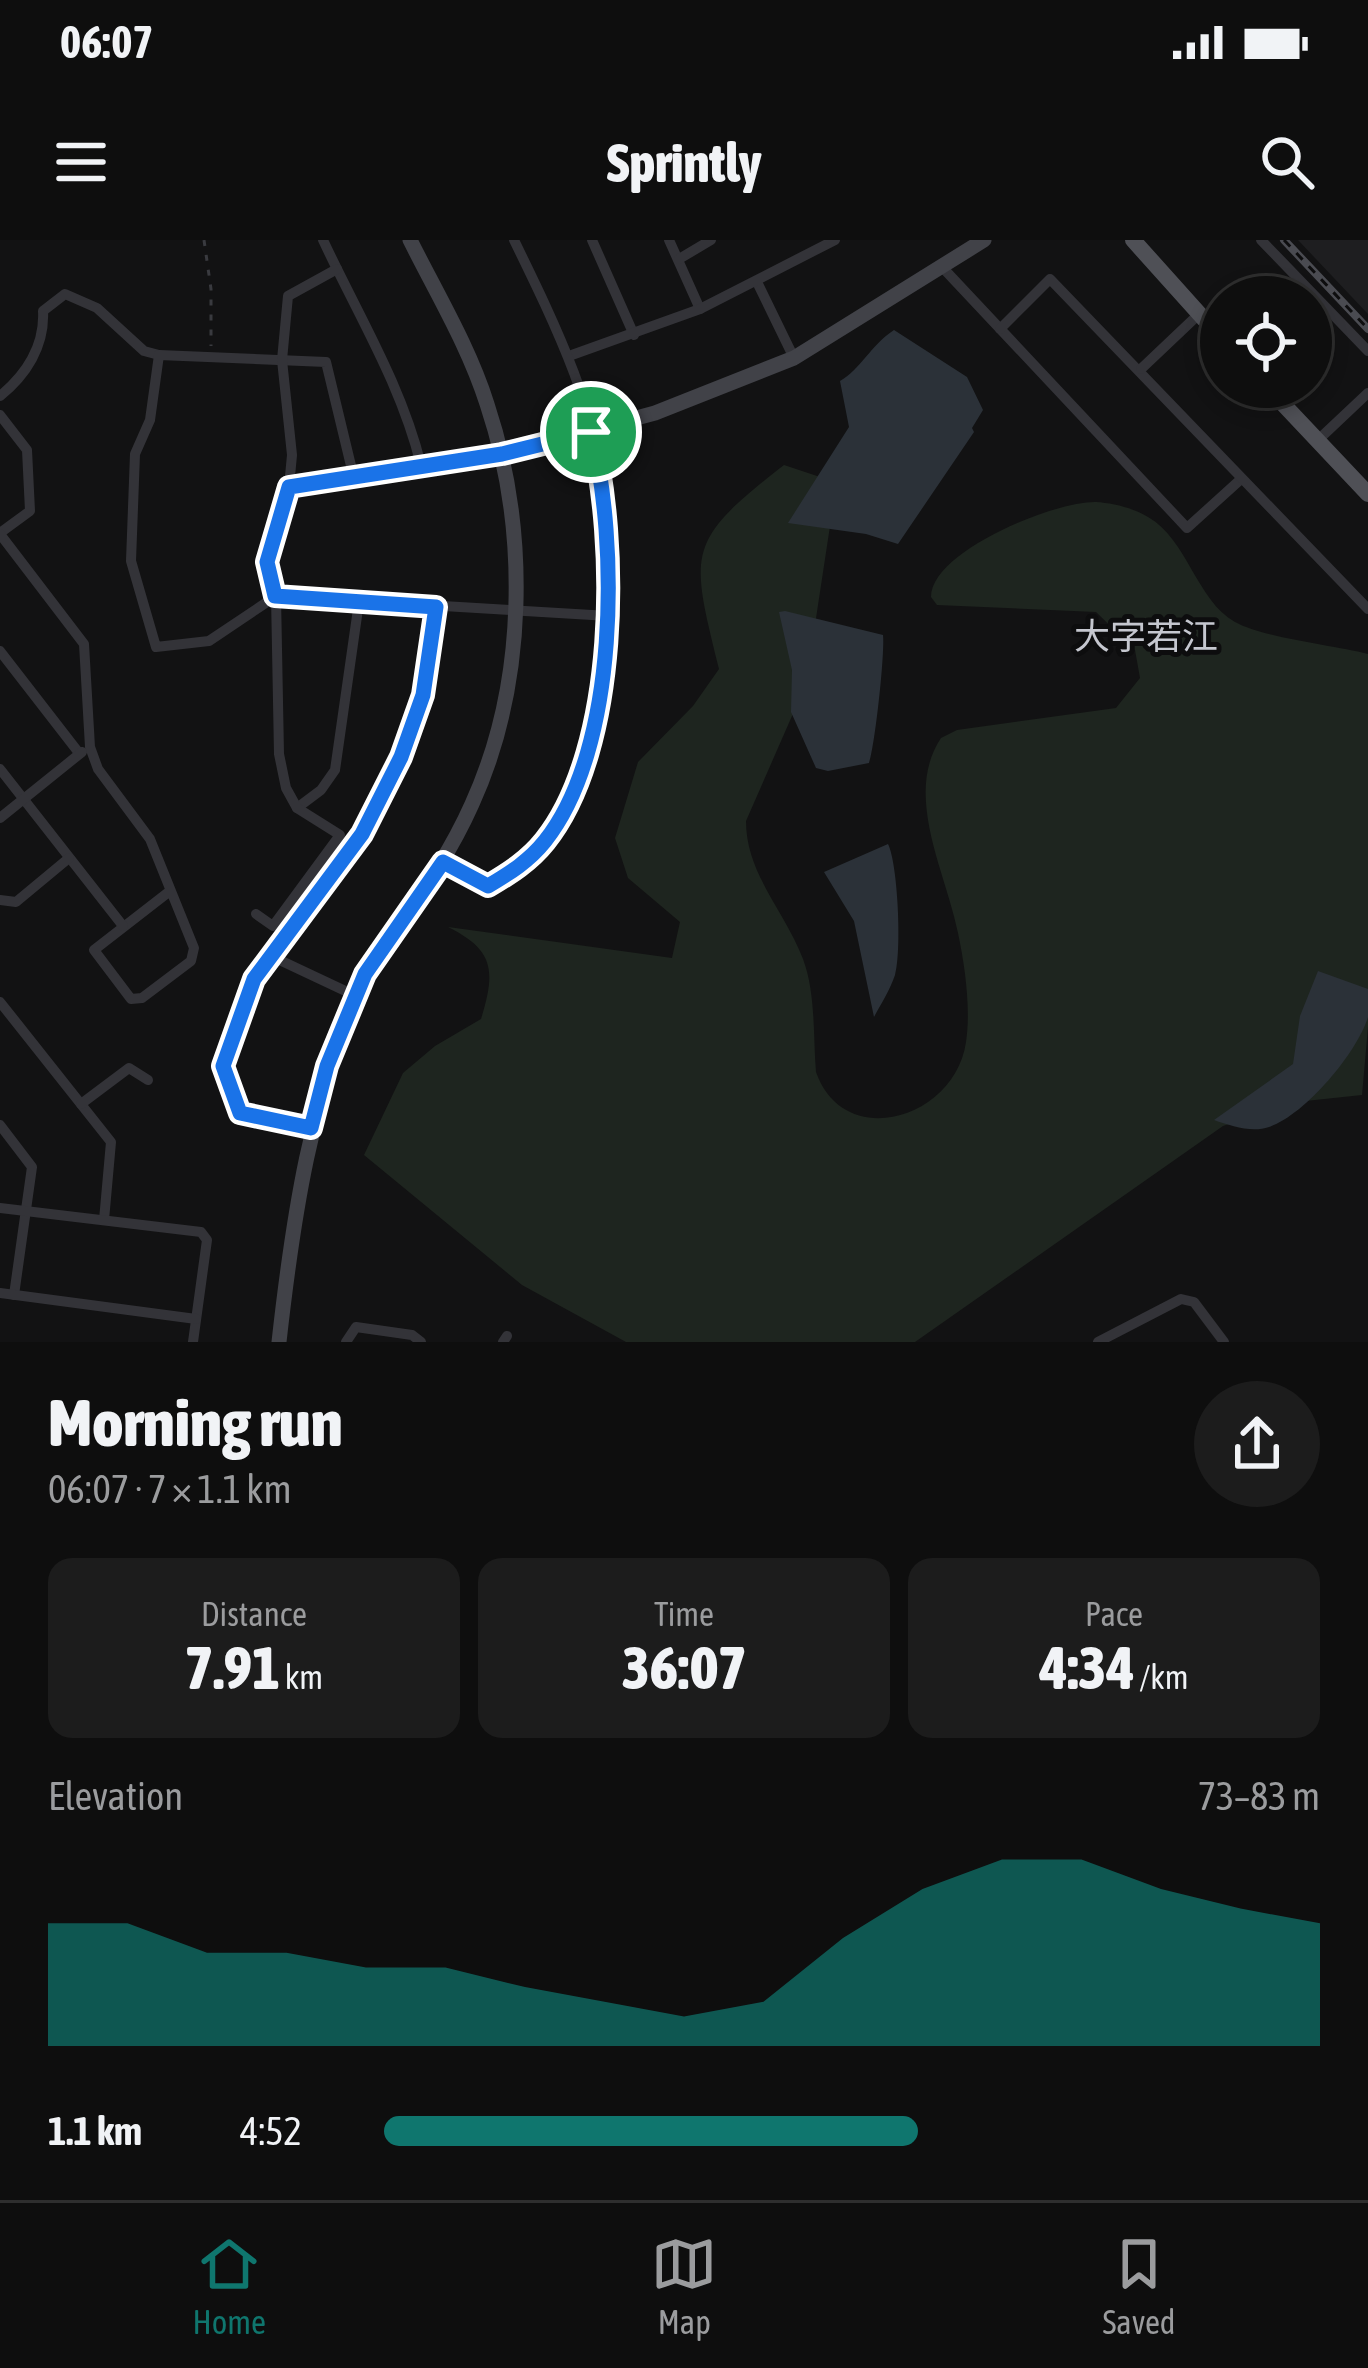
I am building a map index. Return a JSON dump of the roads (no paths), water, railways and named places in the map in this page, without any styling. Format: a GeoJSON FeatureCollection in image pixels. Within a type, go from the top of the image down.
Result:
{"type":"FeatureCollection","features":[{"type":"Feature","properties":{"kind":"main road"},"geometry":{"type":"LineString","coordinates":[[1138,242],[1199,314]]}},
{"type":"Feature","properties":{"kind":"main road"},"geometry":{"type":"LineString","coordinates":[[1286,408],[1368,494]]}},
{"type":"Feature","properties":{"kind":"street"},"geometry":{"type":"LineString","coordinates":[[323,240],[411,423],[421,465]]}},
{"type":"Feature","properties":{"kind":"street"},"geometry":{"type":"LineString","coordinates":[[279,1342],[291,1234],[327,1066],[365,974],[443,862],[488,761],[509,672],[516,613],[502,454],[460,338],[410,240]]}},
{"type":"Feature","properties":{"kind":"street"},"geometry":{"type":"LineString","coordinates":[[443,862],[488,886],[526,863],[555,827],[588,742],[608,616],[608,510],[591,432],[569,356],[514,240]]}},
{"type":"Feature","properties":{"kind":"street"},"geometry":{"type":"LineString","coordinates":[[592,240],[634,335]]}},
{"type":"Feature","properties":{"kind":"street"},"geometry":{"type":"LineString","coordinates":[[670,240],[700,310]]}},
{"type":"Feature","properties":{"kind":"street"},"geometry":{"type":"LineString","coordinates":[[679,259],[711,240]]}},
{"type":"Feature","properties":{"kind":"street"},"geometry":{"type":"LineString","coordinates":[[569,356],[700,310],[835,240]]}},
{"type":"Feature","properties":{"kind":"street"},"geometry":{"type":"LineString","coordinates":[[289,487],[502,454],[655,413],[794,358],[983,240]]}},
{"type":"Feature","properties":{"kind":"street"},"geometry":{"type":"LineString","coordinates":[[1261,240],[1368,351]]}},
{"type":"Feature","properties":{"kind":"street"},"geometry":{"type":"LineString","coordinates":[[943,268],[1187,528],[1240,480]]}},
{"type":"Feature","properties":{"kind":"street"},"geometry":{"type":"LineString","coordinates":[[256,914],[273,926],[340,835],[297,808],[286,788],[279,754],[275,596],[267,562],[289,487],[292,455],[282,360],[289,296],[337,269]]}},
{"type":"Feature","properties":{"kind":"street"},"geometry":{"type":"LineString","coordinates":[[1000,329],[1050,279],[1368,609]]}},
{"type":"Feature","properties":{"kind":"street"},"geometry":{"type":"LineString","coordinates":[[757,282],[794,358]]}},
{"type":"Feature","properties":{"kind":"street"},"geometry":{"type":"LineString","coordinates":[[0,396],[25,376],[44,311],[64,294],[97,308],[144,351],[159,355],[326,362],[353,474]]}},
{"type":"Feature","properties":{"kind":"street"},"geometry":{"type":"LineString","coordinates":[[1141,369],[1199,314]]}},
{"type":"Feature","properties":{"kind":"street"},"geometry":{"type":"LineString","coordinates":[[159,355],[149,420],[135,454],[131,561],[156,646],[209,641],[275,596],[608,616]]}},
{"type":"Feature","properties":{"kind":"street"},"geometry":{"type":"LineString","coordinates":[[1317,441],[1368,393]]}},
{"type":"Feature","properties":{"kind":"street"},"geometry":{"type":"LineString","coordinates":[[0,415],[27,450],[29,512],[0,533],[84,644],[85,750]]}},
{"type":"Feature","properties":{"kind":"street"},"geometry":{"type":"LineString","coordinates":[[297,808],[322,790],[335,770],[359,602]]}},
{"type":"Feature","properties":{"kind":"street"},"geometry":{"type":"LineString","coordinates":[[311,1128],[240,1113],[223,1066],[254,979],[362,834],[401,757],[423,695],[436,607]]}},
{"type":"Feature","properties":{"kind":"street"},"geometry":{"type":"LineString","coordinates":[[0,651],[85,750],[150,839],[194,948],[191,961],[142,998],[131,999],[94,950],[170,891]]}},
{"type":"Feature","properties":{"kind":"street"},"geometry":{"type":"LineString","coordinates":[[0,818],[85,750]]}},
{"type":"Feature","properties":{"kind":"street"},"geometry":{"type":"LineString","coordinates":[[0,769],[123,926]]}},
{"type":"Feature","properties":{"kind":"street"},"geometry":{"type":"LineString","coordinates":[[0,900],[16,902],[69,858]]}},
{"type":"Feature","properties":{"kind":"street"},"geometry":{"type":"LineString","coordinates":[[272,956],[356,996]]}},
{"type":"Feature","properties":{"kind":"street"},"geometry":{"type":"LineString","coordinates":[[0,1002],[111,1142],[104,1220]]}},
{"type":"Feature","properties":{"kind":"street"},"geometry":{"type":"LineString","coordinates":[[81,1104],[129,1068],[148,1080]]}},
{"type":"Feature","properties":{"kind":"street"},"geometry":{"type":"LineString","coordinates":[[0,1125],[32,1167],[14,1294]]}},
{"type":"Feature","properties":{"kind":"street"},"geometry":{"type":"LineString","coordinates":[[0,1208],[201,1232],[207,1240],[193,1342]]}},
{"type":"Feature","properties":{"kind":"street"},"geometry":{"type":"LineString","coordinates":[[0,1293],[196,1319]]}},
{"type":"Feature","properties":{"kind":"street"},"geometry":{"type":"LineString","coordinates":[[1098,1342],[1181,1299],[1194,1302],[1225,1342]]}},
{"type":"Feature","properties":{"kind":"street"},"geometry":{"type":"LineString","coordinates":[[346,1342],[356,1328],[412,1335],[421,1342]]}},
{"type":"Feature","properties":{"kind":"railway"},"geometry":{"type":"LineString","coordinates":[[1284,240],[1368,329]]}},
{"type":"Feature","properties":{"kind":"district","name":"大字若江"},"geometry":{"type":"Point","coordinates":[1146,636]}}]}
